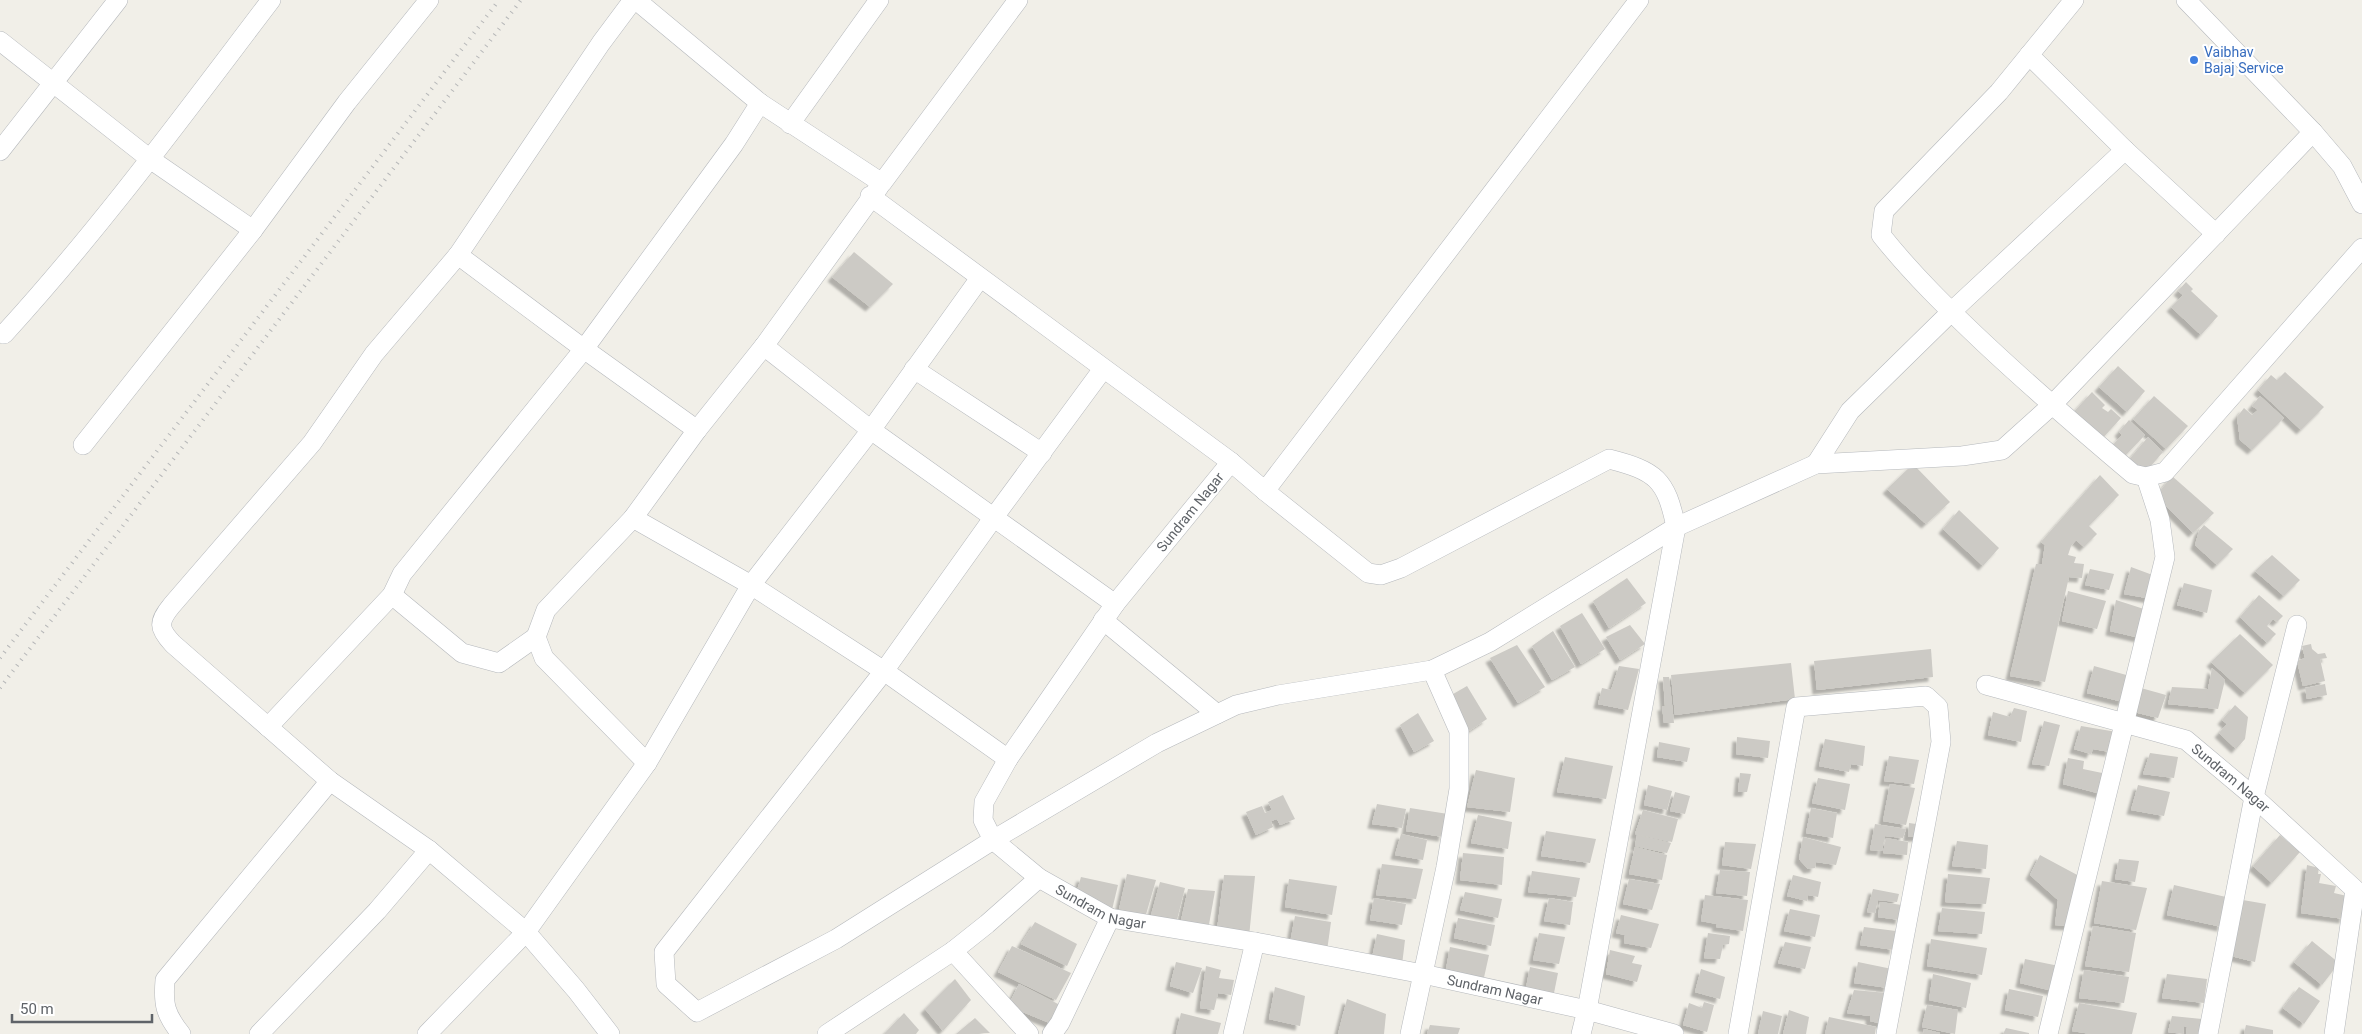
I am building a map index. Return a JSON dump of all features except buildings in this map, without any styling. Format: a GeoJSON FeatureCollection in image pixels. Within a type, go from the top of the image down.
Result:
{"type":"FeatureCollection","features":[{"type":"Feature","properties":{"kind":"street"},"geometry":{"type":"LineString","coordinates":[[0,151],[118,0]]}},
{"type":"Feature","properties":{"kind":"street"},"geometry":{"type":"LineString","coordinates":[[4,334],[45,289],[70,256],[125,193],[271,0]]}},
{"type":"Feature","properties":{"kind":"street"},"geometry":{"type":"LineString","coordinates":[[84,445],[253,230],[347,102],[429,0]]}},
{"type":"Feature","properties":{"kind":"street"},"geometry":{"type":"LineString","coordinates":[[610,1034],[576,990],[526,932],[429,850],[330,781],[163,633],[160,624],[164,615],[312,443],[374,354],[458,255],[601,42],[634,0],[760,103],[876,190],[980,278],[1231,462],[1368,573],[1381,575],[1402,568],[1609,459],[1638,466],[1659,480],[1672,506],[1676,528],[1581,1034]]}},
{"type":"Feature","properties":{"kind":"street"},"geometry":{"type":"LineString","coordinates":[[790,124],[879,0]]}},
{"type":"Feature","properties":{"kind":"street"},"geometry":{"type":"LineString","coordinates":[[392,595],[462,653],[499,663],[536,637],[546,610],[633,518],[697,430],[764,346],[876,190],[1018,0]]}},
{"type":"Feature","properties":{"kind":"street"},"geometry":{"type":"LineString","coordinates":[[1265,491],[1639,0]]}},
{"type":"Feature","properties":{"kind":"street"},"geometry":{"type":"LineString","coordinates":[[2074,0],[1999,92],[1884,211],[1881,235],[1896,254],[1951,312],[2051,406],[2133,474],[2146,478],[2165,472],[2362,248]]}},
{"type":"Feature","properties":{"kind":"street"},"geometry":{"type":"LineString","coordinates":[[2186,0],[2313,132],[2342,166],[2362,204]]}},
{"type":"Feature","properties":{"kind":"street"},"geometry":{"type":"LineString","coordinates":[[0,41],[150,159],[253,230]]}},
{"type":"Feature","properties":{"kind":"street"},"geometry":{"type":"LineString","coordinates":[[2029,54],[2125,150],[2216,234]]}},
{"type":"Feature","properties":{"kind":"street"},"geometry":{"type":"LineString","coordinates":[[268,727],[392,595],[402,574],[584,349],[734,144],[760,103]]}},
{"type":"Feature","properties":{"kind":"street"},"geometry":{"type":"LineString","coordinates":[[1103,369],[884,672],[664,952],[666,984],[697,1012],[836,940],[993,840],[1157,743],[1236,705],[1278,695],[1432,670],[1490,642],[1676,528],[1816,464],[1962,456],[2002,450],[2051,406],[2313,132]]}},
{"type":"Feature","properties":{"kind":"street"},"geometry":{"type":"LineString","coordinates":[[1816,464],[1850,411],[1951,312],[2125,150]]}},
{"type":"Feature","properties":{"kind":"street"},"geometry":{"type":"LineString","coordinates":[[458,255],[697,430]]}},
{"type":"Feature","properties":{"kind":"street"},"geometry":{"type":"LineString","coordinates":[[427,1034],[526,932],[647,763],[751,585],[871,430],[980,278]]}},
{"type":"Feature","properties":{"kind":"street"},"geometry":{"type":"LineString","coordinates":[[764,346],[871,430],[1115,604]]}},
{"type":"Feature","properties":{"kind":"street"},"geometry":{"type":"LineString","coordinates":[[914,369],[1042,453]]}},
{"type":"Feature","properties":{"kind":"street","name":"Sundram Nagar"},"geometry":{"type":"LineString","coordinates":[[1231,462],[1115,604],[1008,759],[984,802],[983,820],[993,840],[1040,878],[1110,918],[1255,942],[1423,974],[1587,1010],[1674,1034]]}},
{"type":"Feature","properties":{"kind":"street"},"geometry":{"type":"LineString","coordinates":[[2048,1034],[2165,557],[2160,520],[2146,478]]}},
{"type":"Feature","properties":{"kind":"street"},"geometry":{"type":"LineString","coordinates":[[633,518],[751,585],[884,672],[1008,759]]}},
{"type":"Feature","properties":{"kind":"street"},"geometry":{"type":"LineString","coordinates":[[1103,620],[1217,714]]}},
{"type":"Feature","properties":{"kind":"street"},"geometry":{"type":"LineString","coordinates":[[2208,1034],[2254,797],[2297,625]]}},
{"type":"Feature","properties":{"kind":"street"},"geometry":{"type":"LineString","coordinates":[[536,637],[544,658],[647,763]]}},
{"type":"Feature","properties":{"kind":"street"},"geometry":{"type":"LineString","coordinates":[[1410,1034],[1446,867],[1459,789],[1459,731],[1432,670]]}},
{"type":"Feature","properties":{"kind":"street","name":"Sundram Nagar"},"geometry":{"type":"LineString","coordinates":[[1986,685],[2186,740],[2254,797],[2359,893]]}},
{"type":"Feature","properties":{"kind":"street"},"geometry":{"type":"LineString","coordinates":[[1738,1034],[1796,707],[1926,696],[1938,707],[1941,742],[1886,1034]]}},
{"type":"Feature","properties":{"kind":"street"},"geometry":{"type":"LineString","coordinates":[[181,1034],[173,1024],[164,1001],[165,980],[330,781]]}},
{"type":"Feature","properties":{"kind":"street"},"geometry":{"type":"LineString","coordinates":[[259,1034],[377,912],[429,850]]}},
{"type":"Feature","properties":{"kind":"street"},"geometry":{"type":"LineString","coordinates":[[835,1032],[953,951],[1040,878]]}},
{"type":"Feature","properties":{"kind":"street"},"geometry":{"type":"LineString","coordinates":[[2334,1034],[2359,893]]}},
{"type":"Feature","properties":{"kind":"street"},"geometry":{"type":"LineString","coordinates":[[1052,1034],[1060,1024],[1110,918]]}},
{"type":"Feature","properties":{"kind":"street"},"geometry":{"type":"LineString","coordinates":[[1233,1034],[1255,942]]}},
{"type":"Feature","properties":{"kind":"street"},"geometry":{"type":"LineString","coordinates":[[953,951],[1029,1034]]}},
{"type":"Feature","properties":{"kind":"railway"},"geometry":{"type":"LineString","coordinates":[[0,658],[499,0]]}},
{"type":"Feature","properties":{"kind":"railway"},"geometry":{"type":"LineString","coordinates":[[0,688],[521,0]]}},
{"type":"Feature","properties":{"kind":"place","name":"Vaibhav Bajaj Service"},"geometry":{"type":"Point","coordinates":[2194,60]}}]}
